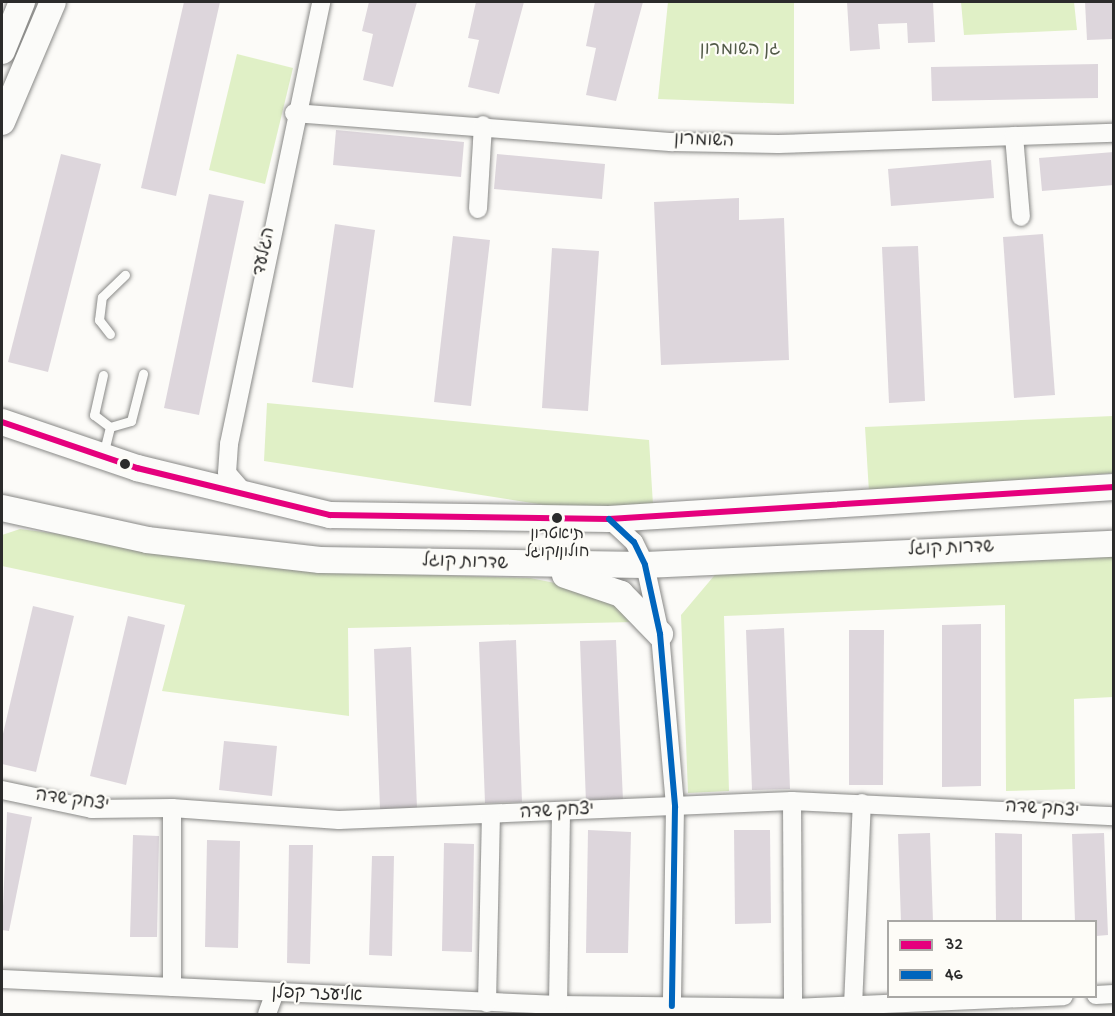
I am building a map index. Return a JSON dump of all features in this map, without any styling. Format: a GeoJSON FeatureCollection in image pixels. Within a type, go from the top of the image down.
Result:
{"type":"FeatureCollection","features":[{"type":"Feature","properties":{"kind":"street"},"geometry":{"type":"LineString","coordinates":[[2,51],[22,2]]}},
{"type":"Feature","properties":{"kind":"street"},"geometry":{"type":"LineString","coordinates":[[2,122],[53,2]]}},
{"type":"Feature","properties":{"kind":"street","name":"הגלעד"},"geometry":{"type":"LineString","coordinates":[[248,497],[227,473],[229,444],[294,112],[321,2]]}},
{"type":"Feature","properties":{"kind":"street","name":"השומרון"},"geometry":{"type":"LineString","coordinates":[[294,112],[483,125],[673,142],[778,144],[1113,133]]}},
{"type":"Feature","properties":{"kind":"street"},"geometry":{"type":"LineString","coordinates":[[478,209],[483,125]]}},
{"type":"Feature","properties":{"kind":"street"},"geometry":{"type":"LineString","coordinates":[[1014,136],[1021,217]]}},
{"type":"Feature","properties":{"kind":"street"},"geometry":{"type":"LineString","coordinates":[[2,422],[102,457],[248,497],[330,515],[609,519],[1113,487]]}},
{"type":"Feature","properties":{"kind":"street","name":"שדרות קוגל"},"geometry":{"type":"LineString","coordinates":[[2,508],[228,551],[320,560],[529,566],[645,565],[1113,544]]}},
{"type":"Feature","properties":{"kind":"street"},"geometry":{"type":"LineString","coordinates":[[609,519],[634,542],[645,565],[660,634],[675,807],[672,1005]]}},
{"type":"Feature","properties":{"kind":"street"},"geometry":{"type":"LineString","coordinates":[[529,566],[621,594],[660,634]]}},
{"type":"Feature","properties":{"kind":"street","name":"יצחק שדה"},"geometry":{"type":"LineString","coordinates":[[2,790],[92,809],[172,808],[339,820],[491,816],[792,801],[862,802],[1113,816]]}},
{"type":"Feature","properties":{"kind":"street"},"geometry":{"type":"LineString","coordinates":[[792,801],[792,1008]]}},
{"type":"Feature","properties":{"kind":"street"},"geometry":{"type":"LineString","coordinates":[[853,1006],[862,802]]}},
{"type":"Feature","properties":{"kind":"street"},"geometry":{"type":"LineString","coordinates":[[172,808],[172,987]]}},
{"type":"Feature","properties":{"kind":"street"},"geometry":{"type":"LineString","coordinates":[[558,1005],[561,813]]}},
{"type":"Feature","properties":{"kind":"street"},"geometry":{"type":"LineString","coordinates":[[487,1003],[491,816]]}},
{"type":"Feature","properties":{"kind":"street","name":"אליעזר קפלן"},"geometry":{"type":"LineString","coordinates":[[2,979],[172,987],[274,995],[558,1005],[792,1008],[830,1011],[853,1006],[1022,998]]}},
{"type":"Feature","properties":{"kind":"street"},"geometry":{"type":"LineString","coordinates":[[1097,995],[1113,994]]}},
{"type":"Feature","properties":{"kind":"street"},"geometry":{"type":"LineString","coordinates":[[267,1014],[274,995]]}},
{"type":"Feature","properties":{"kind":"lane"},"geometry":{"type":"LineString","coordinates":[[110,334],[99,320],[102,297],[125,275]]}},
{"type":"Feature","properties":{"kind":"lane"},"geometry":{"type":"LineString","coordinates":[[110,427],[131,421],[143,374]]}},
{"type":"Feature","properties":{"kind":"lane"},"geometry":{"type":"LineString","coordinates":[[104,375],[94,415],[110,427]]}},
{"type":"Feature","properties":{"kind":"lane"},"geometry":{"type":"LineString","coordinates":[[102,457],[110,427]]}},
{"type":"Feature","properties":{"kind":"green space","name":"גן השומרון"},"geometry":{"type":"Polygon","coordinates":[[[668,2],[794,2],[794,104],[658,99],[668,2]]]}},
{"type":"Feature","properties":{"kind":"green space"},"geometry":{"type":"Polygon","coordinates":[[[961,2],[1074,2],[1077,30],[964,35],[961,2]]]}},
{"type":"Feature","properties":{"kind":"green space"},"geometry":{"type":"Polygon","coordinates":[[[237,54],[293,68],[265,184],[209,170],[237,54]]]}},
{"type":"Feature","properties":{"kind":"green space"},"geometry":{"type":"Polygon","coordinates":[[[267,403],[649,440],[653,505],[564,508],[264,461],[267,403]]]}},
{"type":"Feature","properties":{"kind":"green space"},"geometry":{"type":"Polygon","coordinates":[[[1113,416],[1113,473],[869,492],[865,427],[1113,416]]]}},
{"type":"Feature","properties":{"kind":"green space"},"geometry":{"type":"Polygon","coordinates":[[[20,529],[367,573],[530,578],[595,591],[628,610],[635,622],[348,628],[349,716],[162,691],[185,605],[2,566],[2,535],[20,529]]]}},
{"type":"Feature","properties":{"kind":"green space"},"geometry":{"type":"Polygon","coordinates":[[[1113,555],[1113,697],[1074,699],[1075,789],[1006,791],[1005,605],[724,616],[729,791],[688,793],[681,615],[719,570],[1113,555]]]}},
{"type":"Feature","properties":{"kind":"building"},"geometry":{"type":"Polygon","coordinates":[[[184,2],[220,2],[176,196],[141,188],[184,2]]]}},
{"type":"Feature","properties":{"kind":"building"},"geometry":{"type":"Polygon","coordinates":[[[369,2],[417,2],[393,87],[363,80],[373,34],[362,31],[369,2]]]}},
{"type":"Feature","properties":{"kind":"building"},"geometry":{"type":"Polygon","coordinates":[[[476,2],[524,2],[499,94],[468,87],[479,40],[468,38],[476,2]]]}},
{"type":"Feature","properties":{"kind":"building"},"geometry":{"type":"Polygon","coordinates":[[[595,2],[643,2],[616,101],[586,95],[596,48],[586,46],[595,2]]]}},
{"type":"Feature","properties":{"kind":"building"},"geometry":{"type":"Polygon","coordinates":[[[847,2],[933,2],[935,42],[908,43],[907,23],[878,24],[880,49],[850,51],[847,2]]]}},
{"type":"Feature","properties":{"kind":"building"},"geometry":{"type":"Polygon","coordinates":[[[1085,2],[1114,2],[1113,39],[1087,40],[1085,2]]]}},
{"type":"Feature","properties":{"kind":"building"},"geometry":{"type":"Polygon","coordinates":[[[1098,64],[1098,98],[932,101],[931,67],[1098,64]]]}},
{"type":"Feature","properties":{"kind":"building"},"geometry":{"type":"Polygon","coordinates":[[[336,130],[464,142],[461,177],[333,165],[336,130]]]}},
{"type":"Feature","properties":{"kind":"building"},"geometry":{"type":"Polygon","coordinates":[[[1114,152],[1114,185],[1042,191],[1039,158],[1114,152]]]}},
{"type":"Feature","properties":{"kind":"building"},"geometry":{"type":"Polygon","coordinates":[[[61,154],[101,164],[48,372],[8,362],[61,154]]]}},
{"type":"Feature","properties":{"kind":"building"},"geometry":{"type":"Polygon","coordinates":[[[497,154],[605,164],[602,199],[494,189],[497,154]]]}},
{"type":"Feature","properties":{"kind":"building"},"geometry":{"type":"Polygon","coordinates":[[[991,160],[994,198],[891,206],[888,169],[991,160]]]}},
{"type":"Feature","properties":{"kind":"building"},"geometry":{"type":"Polygon","coordinates":[[[209,194],[244,201],[199,415],[164,408],[209,194]]]}},
{"type":"Feature","properties":{"kind":"building"},"geometry":{"type":"Polygon","coordinates":[[[739,198],[739,220],[784,218],[789,360],[661,365],[654,202],[739,198]]]}},
{"type":"Feature","properties":{"kind":"building"},"geometry":{"type":"Polygon","coordinates":[[[335,224],[375,230],[353,388],[312,382],[335,224]]]}},
{"type":"Feature","properties":{"kind":"building"},"geometry":{"type":"Polygon","coordinates":[[[1043,234],[1055,395],[1014,398],[1003,237],[1043,234]]]}},
{"type":"Feature","properties":{"kind":"building"},"geometry":{"type":"Polygon","coordinates":[[[453,236],[490,240],[471,406],[434,402],[453,236]]]}},
{"type":"Feature","properties":{"kind":"building"},"geometry":{"type":"Polygon","coordinates":[[[918,246],[925,401],[889,403],[882,247],[918,246]]]}},
{"type":"Feature","properties":{"kind":"building"},"geometry":{"type":"Polygon","coordinates":[[[552,248],[599,251],[588,411],[542,408],[552,248]]]}},
{"type":"Feature","properties":{"kind":"building"},"geometry":{"type":"Polygon","coordinates":[[[33,606],[74,616],[36,772],[2,764],[2,738],[33,606]]]}},
{"type":"Feature","properties":{"kind":"building"},"geometry":{"type":"Polygon","coordinates":[[[128,616],[165,625],[126,785],[90,776],[128,616]]]}},
{"type":"Feature","properties":{"kind":"building"},"geometry":{"type":"Polygon","coordinates":[[[981,624],[981,786],[942,787],[942,625],[981,624]]]}},
{"type":"Feature","properties":{"kind":"building"},"geometry":{"type":"Polygon","coordinates":[[[784,628],[790,789],[752,790],[746,630],[784,628]]]}},
{"type":"Feature","properties":{"kind":"building"},"geometry":{"type":"Polygon","coordinates":[[[849,630],[884,630],[883,785],[849,785],[849,630]]]}},
{"type":"Feature","properties":{"kind":"building"},"geometry":{"type":"Polygon","coordinates":[[[516,640],[522,802],[485,803],[479,642],[516,640]]]}},
{"type":"Feature","properties":{"kind":"building"},"geometry":{"type":"Polygon","coordinates":[[[616,640],[623,801],[586,803],[580,641],[616,640]]]}},
{"type":"Feature","properties":{"kind":"building"},"geometry":{"type":"Polygon","coordinates":[[[411,647],[417,809],[380,810],[374,649],[411,647]]]}},
{"type":"Feature","properties":{"kind":"building"},"geometry":{"type":"Polygon","coordinates":[[[224,741],[277,746],[272,796],[219,790],[224,741]]]}},
{"type":"Feature","properties":{"kind":"building"},"geometry":{"type":"Polygon","coordinates":[[[7,812],[32,817],[9,931],[2,930],[7,812]]]}},
{"type":"Feature","properties":{"kind":"building"},"geometry":{"type":"Polygon","coordinates":[[[588,830],[631,832],[628,953],[586,953],[588,830]]]}},
{"type":"Feature","properties":{"kind":"building"},"geometry":{"type":"Polygon","coordinates":[[[734,830],[770,830],[771,923],[735,924],[734,830]]]}},
{"type":"Feature","properties":{"kind":"building"},"geometry":{"type":"Polygon","coordinates":[[[930,833],[933,920],[901,920],[898,834],[930,833]]]}},
{"type":"Feature","properties":{"kind":"building"},"geometry":{"type":"Polygon","coordinates":[[[995,833],[1022,834],[1022,920],[996,920],[995,833]]]}},
{"type":"Feature","properties":{"kind":"building"},"geometry":{"type":"Polygon","coordinates":[[[1104,833],[1108,935],[1097,936],[1097,920],[1075,920],[1072,834],[1104,833]]]}},
{"type":"Feature","properties":{"kind":"building"},"geometry":{"type":"Polygon","coordinates":[[[133,835],[159,836],[157,937],[130,937],[133,835]]]}},
{"type":"Feature","properties":{"kind":"building"},"geometry":{"type":"Polygon","coordinates":[[[207,840],[240,841],[238,948],[205,947],[207,840]]]}},
{"type":"Feature","properties":{"kind":"building"},"geometry":{"type":"Polygon","coordinates":[[[444,843],[474,844],[472,952],[442,951],[444,843]]]}},
{"type":"Feature","properties":{"kind":"building"},"geometry":{"type":"Polygon","coordinates":[[[289,845],[313,845],[310,964],[287,963],[289,845]]]}},
{"type":"Feature","properties":{"kind":"building"},"geometry":{"type":"Polygon","coordinates":[[[372,856],[394,856],[392,956],[369,955],[372,856]]]}},
{"type":"Feature","properties":{"kind":"transit line","name":"32"},"geometry":{"type":"LineString","coordinates":[[2,422],[137,468],[330,515],[609,519],[1114,487]]}},
{"type":"Feature","properties":{"kind":"transit line","name":"46"},"geometry":{"type":"LineString","coordinates":[[609,519],[634,542],[645,565],[660,634],[675,807],[672,1006]]}},
{"type":"Feature","properties":{"kind":"place","name":"תיאטרון חולון/קוגל"},"geometry":{"type":"Point","coordinates":[557,518]}}]}
